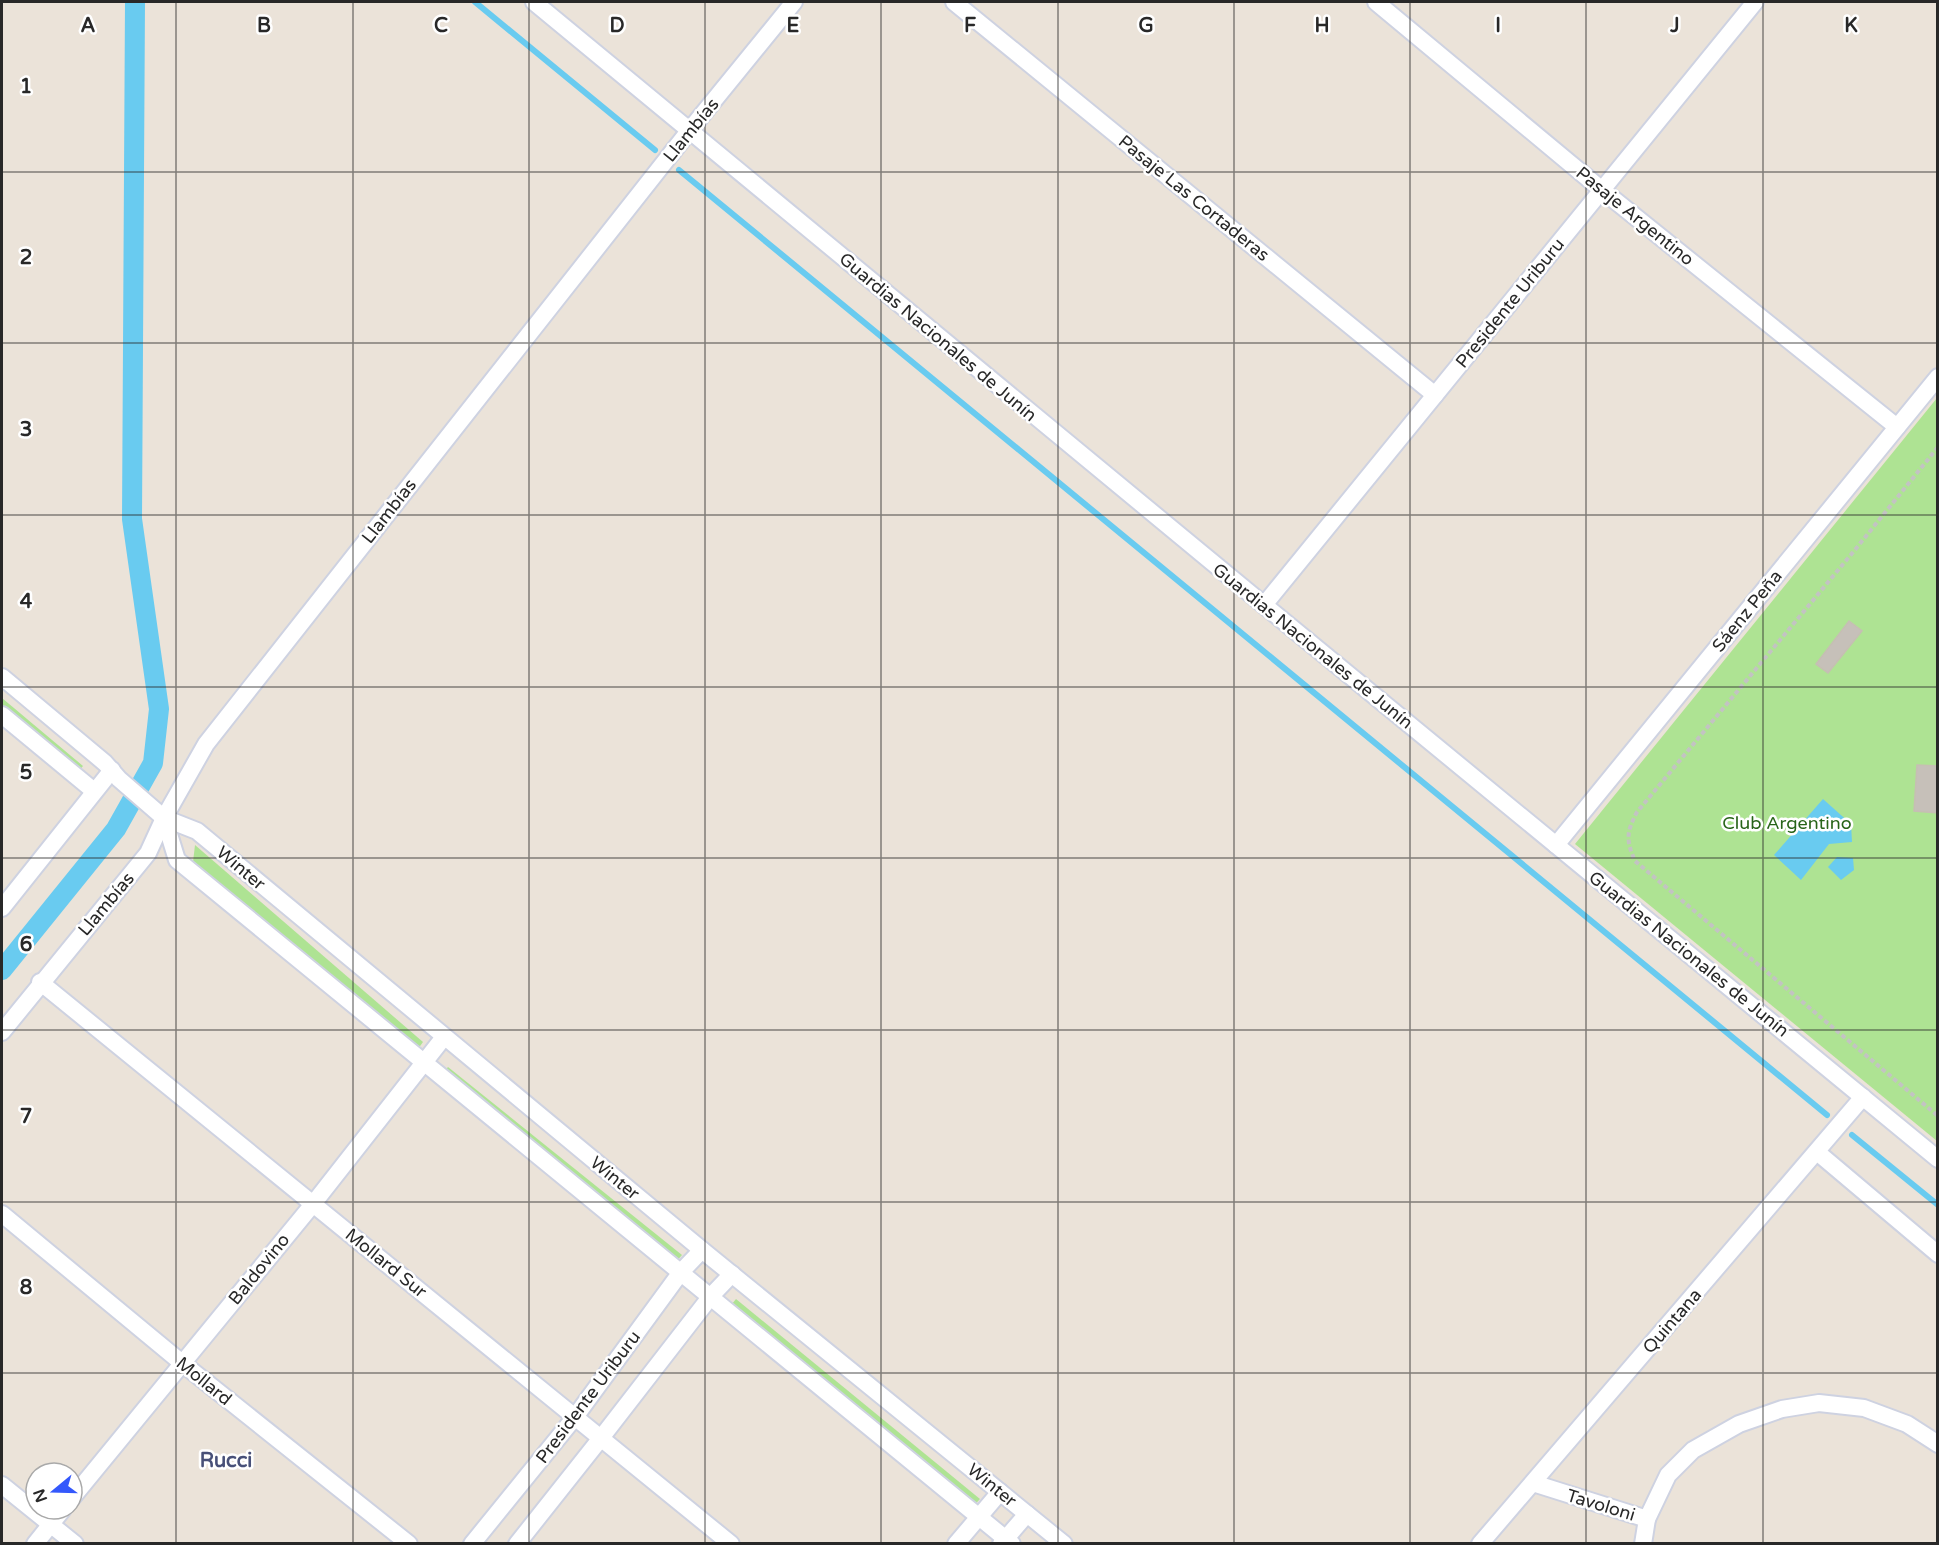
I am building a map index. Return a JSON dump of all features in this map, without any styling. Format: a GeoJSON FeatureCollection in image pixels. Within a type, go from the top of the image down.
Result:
{"type":"FeatureCollection","features":[{"type":"Feature","properties":{"kind":"street","name":"Guardias Nacionales de Junín"},"geometry":{"type":"LineString","coordinates":[[534,2],[1938,1159]]}},
{"type":"Feature","properties":{"kind":"street","name":"Llambías"},"geometry":{"type":"LineString","coordinates":[[2,1032],[40,982],[148,853],[164,818],[206,744],[689,131],[794,2]]}},
{"type":"Feature","properties":{"kind":"street","name":"Pasaje Las Cortaderas"},"geometry":{"type":"LineString","coordinates":[[954,2],[1435,395]]}},
{"type":"Feature","properties":{"kind":"street","name":"Pasaje Argentino"},"geometry":{"type":"LineString","coordinates":[[1376,2],[1602,190],[1897,427]]}},
{"type":"Feature","properties":{"kind":"street","name":"Presidente Uriburu"},"geometry":{"type":"LineString","coordinates":[[1264,605],[1755,2]]}},
{"type":"Feature","properties":{"kind":"street","name":"Sáenz Peña"},"geometry":{"type":"LineString","coordinates":[[1557,845],[1938,377]]}},
{"type":"Feature","properties":{"kind":"street","name":"Winter"},"geometry":{"type":"LineString","coordinates":[[2,677],[112,771],[150,807],[164,818],[197,831],[702,1250],[1064,1544]]}},
{"type":"Feature","properties":{"kind":"street"},"geometry":{"type":"LineString","coordinates":[[2,715],[94,791]]}},
{"type":"Feature","properties":{"kind":"street"},"geometry":{"type":"LineString","coordinates":[[2,908],[112,771]]}},
{"type":"Feature","properties":{"kind":"street","name":"Winter"},"geometry":{"type":"LineString","coordinates":[[164,818],[177,860],[711,1296],[978,1516],[1006,1542]]}},
{"type":"Feature","properties":{"kind":"street","name":"Mollard Sur"},"geometry":{"type":"LineString","coordinates":[[40,982],[731,1544]]}},
{"type":"Feature","properties":{"kind":"street","name":"Baldovino"},"geometry":{"type":"LineString","coordinates":[[84,1483],[313,1204],[444,1037]]}},
{"type":"Feature","properties":{"kind":"street","name":"Quintana"},"geometry":{"type":"LineString","coordinates":[[1480,1544],[1863,1097]]}},
{"type":"Feature","properties":{"kind":"street"},"geometry":{"type":"LineString","coordinates":[[1816,1152],[1938,1254]]}},
{"type":"Feature","properties":{"kind":"street","name":"Mollard"},"geometry":{"type":"LineString","coordinates":[[2,1214],[182,1363],[409,1544]]}},
{"type":"Feature","properties":{"kind":"street","name":"Presidente Uriburu"},"geometry":{"type":"LineString","coordinates":[[472,1544],[575,1417],[681,1272],[702,1250]]}},
{"type":"Feature","properties":{"kind":"street","name":"Presidente Uriburu"},"geometry":{"type":"LineString","coordinates":[[517,1544],[711,1296],[732,1274]]}},
{"type":"Feature","properties":{"kind":"street"},"geometry":{"type":"LineString","coordinates":[[1647,1519],[1668,1475],[1693,1450],[1739,1424],[1782,1409],[1819,1402],[1863,1408],[1907,1424],[1938,1444]]}},
{"type":"Feature","properties":{"kind":"street","name":"Tavoloni"},"geometry":{"type":"LineString","coordinates":[[1533,1483],[1647,1519],[1643,1544]]}},
{"type":"Feature","properties":{"kind":"street"},"geometry":{"type":"LineString","coordinates":[[2,1485],[75,1544]]}},
{"type":"Feature","properties":{"kind":"street"},"geometry":{"type":"LineString","coordinates":[[956,1544],[1000,1492]]}},
{"type":"Feature","properties":{"kind":"street"},"geometry":{"type":"LineString","coordinates":[[1006,1542],[1027,1514]]}},
{"type":"Feature","properties":{"kind":"street"},"geometry":{"type":"LineString","coordinates":[[35,1544],[53,1521]]}},
{"type":"Feature","properties":{"kind":"path"},"geometry":{"type":"LineString","coordinates":[[1938,447],[1636,812],[1628,829],[1628,844],[1635,861],[1938,1116]]}},
{"type":"Feature","properties":{"kind":"green space","name":"Club Argentino"},"geometry":{"type":"Polygon","coordinates":[[[1937,398],[1937,1141],[1575,844],[1937,398]]]}},
{"type":"Feature","properties":{"kind":"green space"},"geometry":{"type":"Polygon","coordinates":[[[2,698],[83,766],[72,779],[2,720],[2,698]]]}},
{"type":"Feature","properties":{"kind":"green space"},"geometry":{"type":"Polygon","coordinates":[[[195,845],[423,1042],[415,1053],[193,862],[195,845]]]}},
{"type":"Feature","properties":{"kind":"green space"},"geometry":{"type":"Polygon","coordinates":[[[448,1067],[682,1255],[675,1263],[441,1075],[448,1067]]]}},
{"type":"Feature","properties":{"kind":"green space"},"geometry":{"type":"Polygon","coordinates":[[[736,1299],[980,1499],[970,1510],[727,1310],[736,1299]]]}},
{"type":"Feature","properties":{"kind":"water"},"geometry":{"type":"Polygon","coordinates":[[[1823,799],[1851,824],[1852,842],[1829,844],[1801,880],[1774,855],[1823,799]]]}},
{"type":"Feature","properties":{"kind":"water"},"geometry":{"type":"Polygon","coordinates":[[[1837,857],[1853,858],[1854,870],[1841,880],[1828,867],[1837,857]]]}},
{"type":"Feature","properties":{"kind":"building"},"geometry":{"type":"Polygon","coordinates":[[[1849,621],[1862,631],[1828,673],[1816,664],[1849,621]]]}},
{"type":"Feature","properties":{"kind":"building"},"geometry":{"type":"Polygon","coordinates":[[[1917,765],[1938,766],[1938,813],[1914,811],[1917,765]]]}},
{"type":"Feature","properties":{"kind":"waterway"},"geometry":{"type":"LineString","coordinates":[[2,970],[116,829],[153,763],[159,709],[132,519],[135,2]]}},
{"type":"Feature","properties":{"kind":"waterway"},"geometry":{"type":"LineString","coordinates":[[475,2],[655,150]]}},
{"type":"Feature","properties":{"kind":"waterway"},"geometry":{"type":"LineString","coordinates":[[679,170],[1827,1115]]}},
{"type":"Feature","properties":{"kind":"waterway"},"geometry":{"type":"LineString","coordinates":[[1852,1135],[1938,1205]]}},
{"type":"Feature","properties":{"kind":"district","name":"Rucci"},"geometry":{"type":"Point","coordinates":[226,1461]}}]}
